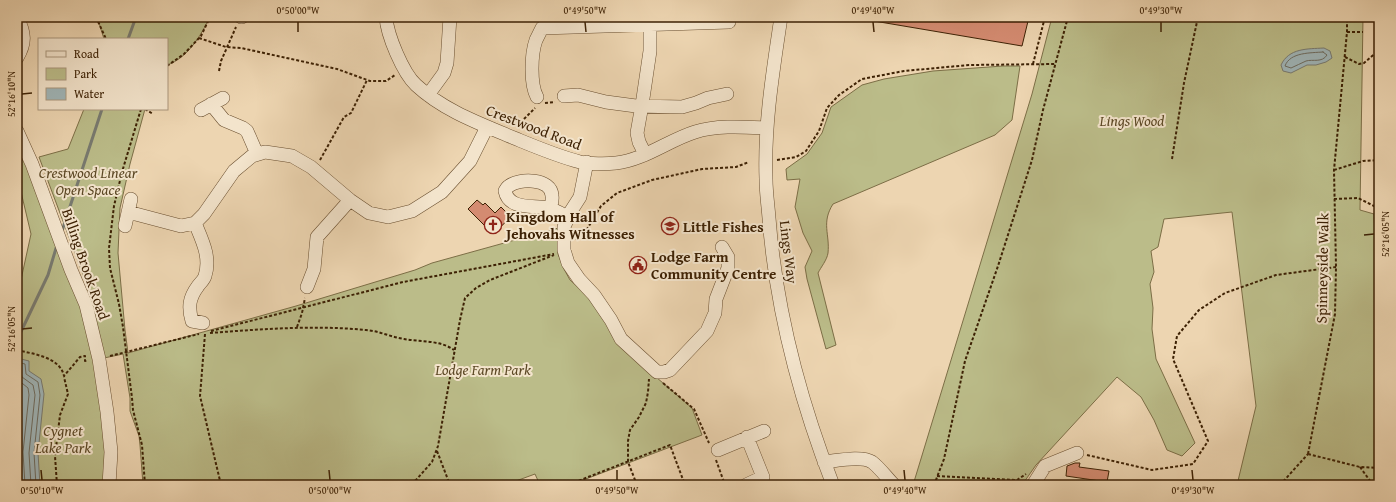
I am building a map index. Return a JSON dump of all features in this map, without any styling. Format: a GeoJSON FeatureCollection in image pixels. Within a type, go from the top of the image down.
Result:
{"type":"FeatureCollection","features":[{"type":"Feature","properties":{"kind":"street"},"geometry":{"type":"LineString","coordinates":[[17,17],[23,30],[22,49],[17,58]]}},
{"type":"Feature","properties":{"kind":"street","name":"Crestwood Road"},"geometry":{"type":"LineString","coordinates":[[386,17],[392,40],[404,68],[415,84],[428,95],[454,112],[487,127],[581,162],[617,163],[645,154],[695,132],[726,127],[767,128]]}},
{"type":"Feature","properties":{"kind":"street"},"geometry":{"type":"LineString","coordinates":[[428,95],[444,73],[450,17]]}},
{"type":"Feature","properties":{"kind":"street","name":"Lings Way"},"geometry":{"type":"LineString","coordinates":[[781,17],[772,77],[767,128],[766,180],[771,247],[787,340],[824,462],[833,485]]}},
{"type":"Feature","properties":{"kind":"street"},"geometry":{"type":"LineString","coordinates":[[541,100],[533,90],[533,52],[536,39],[542,28],[650,21],[726,21]]}},
{"type":"Feature","properties":{"kind":"street"},"geometry":{"type":"LineString","coordinates":[[645,154],[639,142],[637,133],[650,51],[650,21]]}},
{"type":"Feature","properties":{"kind":"street"},"geometry":{"type":"LineString","coordinates":[[564,96],[578,95],[606,102],[636,106],[682,107],[708,98],[727,94]]}},
{"type":"Feature","properties":{"kind":"street"},"geometry":{"type":"LineString","coordinates":[[212,104],[224,120],[247,131],[258,154]]}},
{"type":"Feature","properties":{"kind":"street"},"geometry":{"type":"LineString","coordinates":[[128,212],[181,226],[194,222],[204,214],[234,171],[252,156],[265,152],[292,156],[315,169],[350,200],[369,213],[388,217],[412,211],[442,192],[470,160],[487,127]]}},
{"type":"Feature","properties":{"kind":"street","name":"Billing Brook Road"},"geometry":{"type":"LineString","coordinates":[[17,131],[32,164],[71,270],[86,304],[99,359],[107,412],[111,452],[109,485]]}},
{"type":"Feature","properties":{"kind":"street"},"geometry":{"type":"LineString","coordinates":[[587,162],[580,197],[571,210],[564,227],[562,252],[579,279],[594,295],[611,320],[621,339],[657,372],[670,370],[707,331],[715,313],[716,299],[728,268],[728,257],[722,247]]}},
{"type":"Feature","properties":{"kind":"street"},"geometry":{"type":"LineString","coordinates":[[125,226],[132,199]]}},
{"type":"Feature","properties":{"kind":"street"},"geometry":{"type":"LineString","coordinates":[[307,287],[314,269],[317,237],[350,200]]}},
{"type":"Feature","properties":{"kind":"street"},"geometry":{"type":"LineString","coordinates":[[550,209],[568,217]]}},
{"type":"Feature","properties":{"kind":"street"},"geometry":{"type":"LineString","coordinates":[[194,222],[205,248],[207,261],[205,278],[193,293],[188,310],[192,321],[204,328]]}},
{"type":"Feature","properties":{"kind":"street"},"geometry":{"type":"LineString","coordinates":[[718,450],[764,431]]}},
{"type":"Feature","properties":{"kind":"street"},"geometry":{"type":"LineString","coordinates":[[746,485],[765,481],[747,438]]}},
{"type":"Feature","properties":{"kind":"street"},"geometry":{"type":"LineString","coordinates":[[1033,485],[1045,466],[1077,453]]}},
{"type":"Feature","properties":{"kind":"street"},"geometry":{"type":"LineString","coordinates":[[824,462],[857,459],[865,460],[871,462],[894,485]]}},
{"type":"Feature","properties":{"kind":"path"},"geometry":{"type":"LineString","coordinates":[[96,17],[106,38]]}},
{"type":"Feature","properties":{"kind":"path"},"geometry":{"type":"LineString","coordinates":[[168,65],[184,54],[199,38],[210,17]]}},
{"type":"Feature","properties":{"kind":"path"},"geometry":{"type":"LineString","coordinates":[[219,70],[227,47],[242,17]]}},
{"type":"Feature","properties":{"kind":"path"},"geometry":{"type":"LineString","coordinates":[[1033,64],[1045,17]]}},
{"type":"Feature","properties":{"kind":"path"},"geometry":{"type":"LineString","coordinates":[[934,485],[944,459],[965,361],[1027,178],[1068,17]]}},
{"type":"Feature","properties":{"kind":"path"},"geometry":{"type":"LineString","coordinates":[[1172,159],[1184,83],[1198,17]]}},
{"type":"Feature","properties":{"kind":"path"},"geometry":{"type":"LineString","coordinates":[[1334,199],[1334,170],[1347,32],[1346,17]]}},
{"type":"Feature","properties":{"kind":"path"},"geometry":{"type":"LineString","coordinates":[[1347,32],[1363,32]]}},
{"type":"Feature","properties":{"kind":"path"},"geometry":{"type":"LineString","coordinates":[[199,38],[227,47],[241,48],[337,69],[367,80],[386,81],[404,68]]}},
{"type":"Feature","properties":{"kind":"path"},"geometry":{"type":"LineString","coordinates":[[1344,56],[1359,64],[1364,63],[1379,50]]}},
{"type":"Feature","properties":{"kind":"path"},"geometry":{"type":"LineString","coordinates":[[776,160],[796,157],[806,151],[819,131],[827,108],[839,95],[862,79],[904,71],[969,65],[1055,64]]}},
{"type":"Feature","properties":{"kind":"path"},"geometry":{"type":"LineString","coordinates":[[315,169],[344,117],[351,113],[367,80]]}},
{"type":"Feature","properties":{"kind":"path"},"geometry":{"type":"LineString","coordinates":[[513,137],[522,121],[541,100]]}},
{"type":"Feature","properties":{"kind":"path"},"geometry":{"type":"LineString","coordinates":[[141,110],[122,172],[114,206],[109,248],[110,268],[119,304],[133,410],[142,445],[145,485]]}},
{"type":"Feature","properties":{"kind":"path"},"geometry":{"type":"LineString","coordinates":[[147,110],[153,114]]}},
{"type":"Feature","properties":{"kind":"path"},"geometry":{"type":"LineString","coordinates":[[1334,170],[1363,161],[1379,160]]}},
{"type":"Feature","properties":{"kind":"path"},"geometry":{"type":"LineString","coordinates":[[406,485],[416,480],[432,462],[436,450],[460,320],[466,298],[476,288],[490,280],[562,252],[584,234],[601,206],[616,193],[652,180],[702,169],[736,167],[749,162]]}},
{"type":"Feature","properties":{"kind":"path","name":"Spinneyside Walk"},"geometry":{"type":"LineString","coordinates":[[1308,454],[1335,314],[1336,267],[1334,199],[1358,198],[1374,206],[1379,206]]}},
{"type":"Feature","properties":{"kind":"path"},"geometry":{"type":"LineString","coordinates":[[64,376],[80,358],[85,356],[86,361],[99,359],[204,328],[303,307],[403,282],[562,252]]}},
{"type":"Feature","properties":{"kind":"path"},"geometry":{"type":"LineString","coordinates":[[1077,453],[1152,470],[1193,464],[1208,441],[1173,359],[1177,336],[1199,310],[1225,294],[1276,275],[1336,267]]}},
{"type":"Feature","properties":{"kind":"path"},"geometry":{"type":"LineString","coordinates":[[296,327],[303,307],[307,287]]}},
{"type":"Feature","properties":{"kind":"path"},"geometry":{"type":"LineString","coordinates":[[204,328],[323,327],[368,330],[403,339],[449,346],[455,350]]}},
{"type":"Feature","properties":{"kind":"path"},"geometry":{"type":"LineString","coordinates":[[204,328],[200,396],[221,485]]}},
{"type":"Feature","properties":{"kind":"path"},"geometry":{"type":"LineString","coordinates":[[17,350],[52,360],[63,371],[68,394],[60,416],[55,456],[57,485]]}},
{"type":"Feature","properties":{"kind":"path"},"geometry":{"type":"LineString","coordinates":[[638,485],[628,462],[628,441],[630,430],[646,403],[649,366]]}},
{"type":"Feature","properties":{"kind":"path"},"geometry":{"type":"LineString","coordinates":[[579,485],[578,481],[670,445],[685,485]]}},
{"type":"Feature","properties":{"kind":"path"},"geometry":{"type":"LineString","coordinates":[[436,450],[450,485]]}},
{"type":"Feature","properties":{"kind":"path"},"geometry":{"type":"LineString","coordinates":[[1280,485],[1308,454],[1360,467],[1379,468]]}},
{"type":"Feature","properties":{"kind":"path"},"geometry":{"type":"LineString","coordinates":[[1360,467],[1374,485]]}},
{"type":"Feature","properties":{"kind":"path"},"geometry":{"type":"LineString","coordinates":[[937,476],[1017,480],[1029,472]]}},
{"type":"Feature","properties":{"kind":"green space"},"geometry":{"type":"Polygon","coordinates":[[[96,17],[210,17],[193,45],[175,62],[168,65],[168,38],[104,38],[96,17]]]}},
{"type":"Feature","properties":{"kind":"green space","name":"Lings Wood"},"geometry":{"type":"Polygon","coordinates":[[[1052,17],[1363,17],[1360,210],[1374,214],[1375,238],[1379,239],[1379,485],[1237,485],[1256,406],[1232,212],[1164,219],[1158,247],[1151,251],[1154,272],[1150,284],[1153,308],[1152,329],[1156,359],[1195,443],[1182,456],[1167,450],[1154,420],[1141,397],[1117,377],[1036,465],[1022,485],[913,485],[1032,94],[1052,17]]]}},
{"type":"Feature","properties":{"kind":"green space"},"geometry":{"type":"Polygon","coordinates":[[[1020,66],[1012,120],[995,135],[833,204],[827,217],[828,253],[818,273],[836,345],[826,349],[805,267],[812,251],[803,233],[795,207],[800,179],[787,180],[786,169],[807,154],[822,133],[831,107],[862,85],[884,79],[933,71],[1020,66]]]}},
{"type":"Feature","properties":{"kind":"green space","name":"Lodge Farm Park"},"geometry":{"type":"Polygon","coordinates":[[[84,110],[145,110],[120,208],[118,253],[128,353],[296,306],[415,270],[432,263],[562,227],[558,254],[570,280],[587,295],[649,371],[692,408],[702,435],[570,485],[540,485],[535,474],[505,485],[143,485],[139,436],[130,411],[130,398],[123,354],[104,358],[85,280],[39,157],[68,149],[84,110]]]}},
{"type":"Feature","properties":{"kind":"green space","name":"Cygnet Lake Park"},"geometry":{"type":"Polygon","coordinates":[[[30,159],[99,359],[109,485],[17,485],[17,298],[31,234],[17,175],[17,161],[30,159]]]}},
{"type":"Feature","properties":{"kind":"water"},"geometry":{"type":"Polygon","coordinates":[[[1324,48],[1330,51],[1332,58],[1326,62],[1316,65],[1307,65],[1291,73],[1283,71],[1281,65],[1284,59],[1294,52],[1305,49],[1324,48]]]}},
{"type":"Feature","properties":{"kind":"water"},"geometry":{"type":"Polygon","coordinates":[[[17,358],[29,361],[29,371],[41,379],[44,394],[38,453],[40,485],[17,485],[17,358]]]}},
{"type":"Feature","properties":{"kind":"building"},"geometry":{"type":"Polygon","coordinates":[[[874,17],[1029,17],[1022,46],[874,21],[874,17]]]}},
{"type":"Feature","properties":{"kind":"building","name":"Kingdom Hall of Jehovahs Witnesses"},"geometry":{"type":"Polygon","coordinates":[[[477,200],[483,205],[485,203],[495,213],[501,207],[511,217],[493,234],[468,209],[477,200]]]}},
{"type":"Feature","properties":{"kind":"building"},"geometry":{"type":"Polygon","coordinates":[[[1080,463],[1079,467],[1109,471],[1107,482],[1066,476],[1067,466],[1080,463]]]}},
{"type":"Feature","properties":{"kind":"waterway"},"geometry":{"type":"LineString","coordinates":[[128,38],[136,17]]}},
{"type":"Feature","properties":{"kind":"waterway"},"geometry":{"type":"LineString","coordinates":[[62,231],[102,110]]}},
{"type":"Feature","properties":{"kind":"waterway"},"geometry":{"type":"LineString","coordinates":[[17,349],[18,338],[48,275],[57,245]]}},
{"type":"Feature","properties":{"kind":"place","name":"Kingdom Hall of Jehovahs Witnesses"},"geometry":{"type":"Point","coordinates":[493,225]}},
{"type":"Feature","properties":{"kind":"place","name":"Little Fishes"},"geometry":{"type":"Point","coordinates":[670,226]}},
{"type":"Feature","properties":{"kind":"place","name":"Lodge Farm Community Centre"},"geometry":{"type":"Point","coordinates":[638,265]}},
{"type":"Feature","properties":{"kind":"park label","name":"Crestwood Linear Open Space"},"geometry":{"type":"Point","coordinates":[88,180]}}]}
